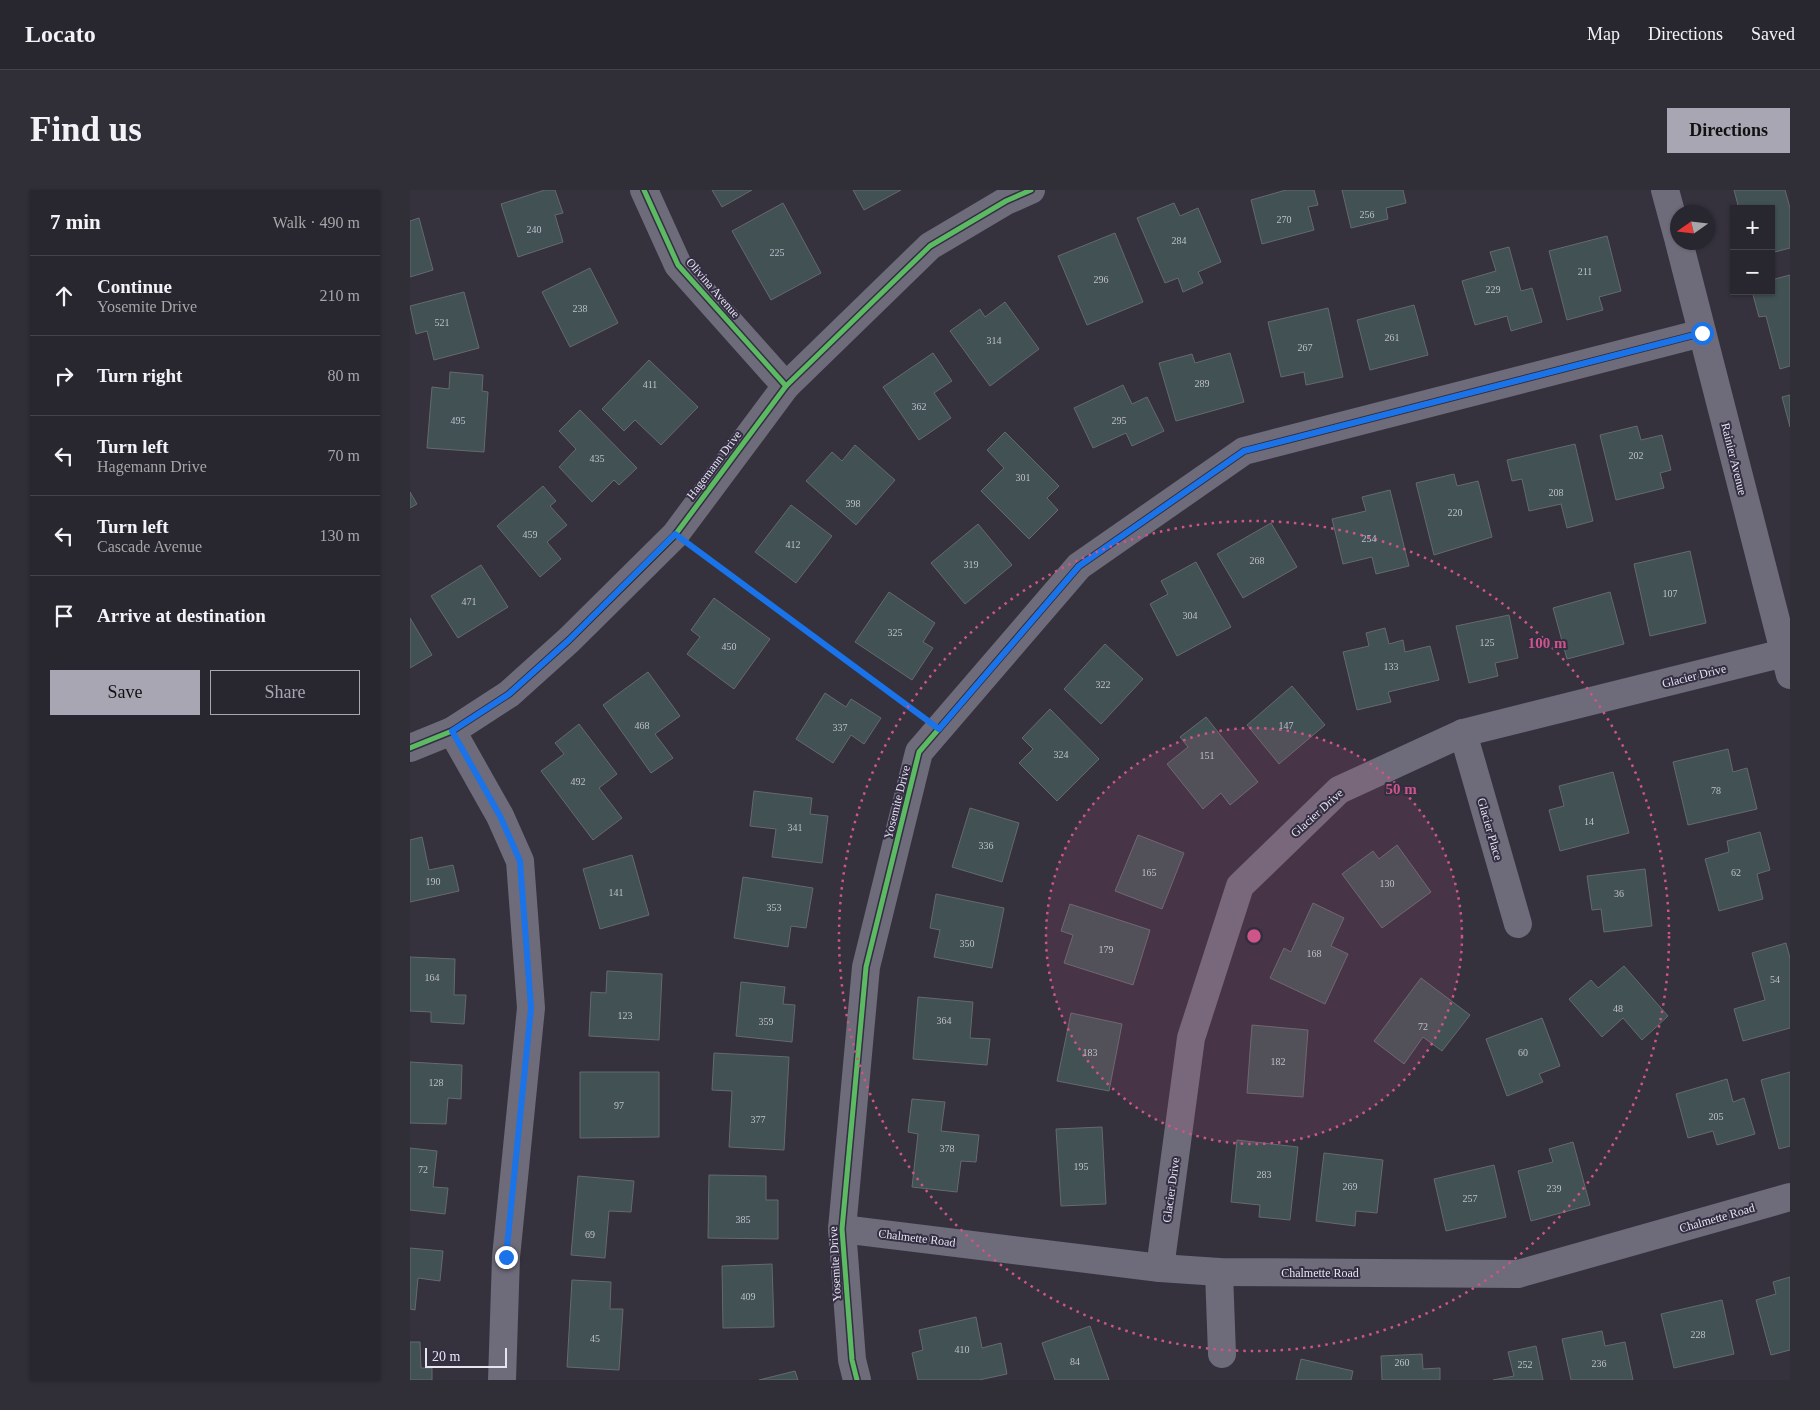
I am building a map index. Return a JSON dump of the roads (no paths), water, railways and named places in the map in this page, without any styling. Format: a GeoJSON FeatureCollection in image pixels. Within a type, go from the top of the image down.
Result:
{"type":"FeatureCollection","features":[{"type":"Feature","properties":{"kind":"street","name":"Olivina Avenue"},"geometry":{"type":"LineString","coordinates":[[644,190],[678,264],[786,386]]}},
{"type":"Feature","properties":{"kind":"street","name":"Hagemann Drive"},"geometry":{"type":"LineString","coordinates":[[410,748],[452,731],[509,694],[569,640],[675,534],[786,386],[930,246],[1004,196],[1031,190]]}},
{"type":"Feature","properties":{"kind":"street"},"geometry":{"type":"LineString","coordinates":[[1665,190],[1670,208]]}},
{"type":"Feature","properties":{"kind":"street","name":"Rainier Avenue"},"geometry":{"type":"LineString","coordinates":[[1681,250],[1787,664]]}},
{"type":"Feature","properties":{"kind":"street","name":"Yosemite Drive"},"geometry":{"type":"LineString","coordinates":[[858,1380],[852,1360],[842,1229],[866,966],[919,752],[1079,566],[1244,451],[1702,333]]}},
{"type":"Feature","properties":{"kind":"street","name":"Glacier Drive"},"geometry":{"type":"LineString","coordinates":[[1160,1268],[1191,1038],[1240,886],[1339,790],[1463,733],[1787,664]]}},
{"type":"Feature","properties":{"kind":"street"},"geometry":{"type":"LineString","coordinates":[[452,731],[500,816],[520,861],[531,1008],[506,1257],[502,1380]]}},
{"type":"Feature","properties":{"kind":"street","name":"Glacier Place"},"geometry":{"type":"LineString","coordinates":[[1463,733],[1518,924]]}},
{"type":"Feature","properties":{"kind":"street","name":"Chalmette Road"},"geometry":{"type":"LineString","coordinates":[[842,1229],[1160,1268],[1219,1272],[1518,1274],[1790,1197]]}},
{"type":"Feature","properties":{"kind":"street"},"geometry":{"type":"LineString","coordinates":[[1219,1272],[1222,1354]]}}]}
